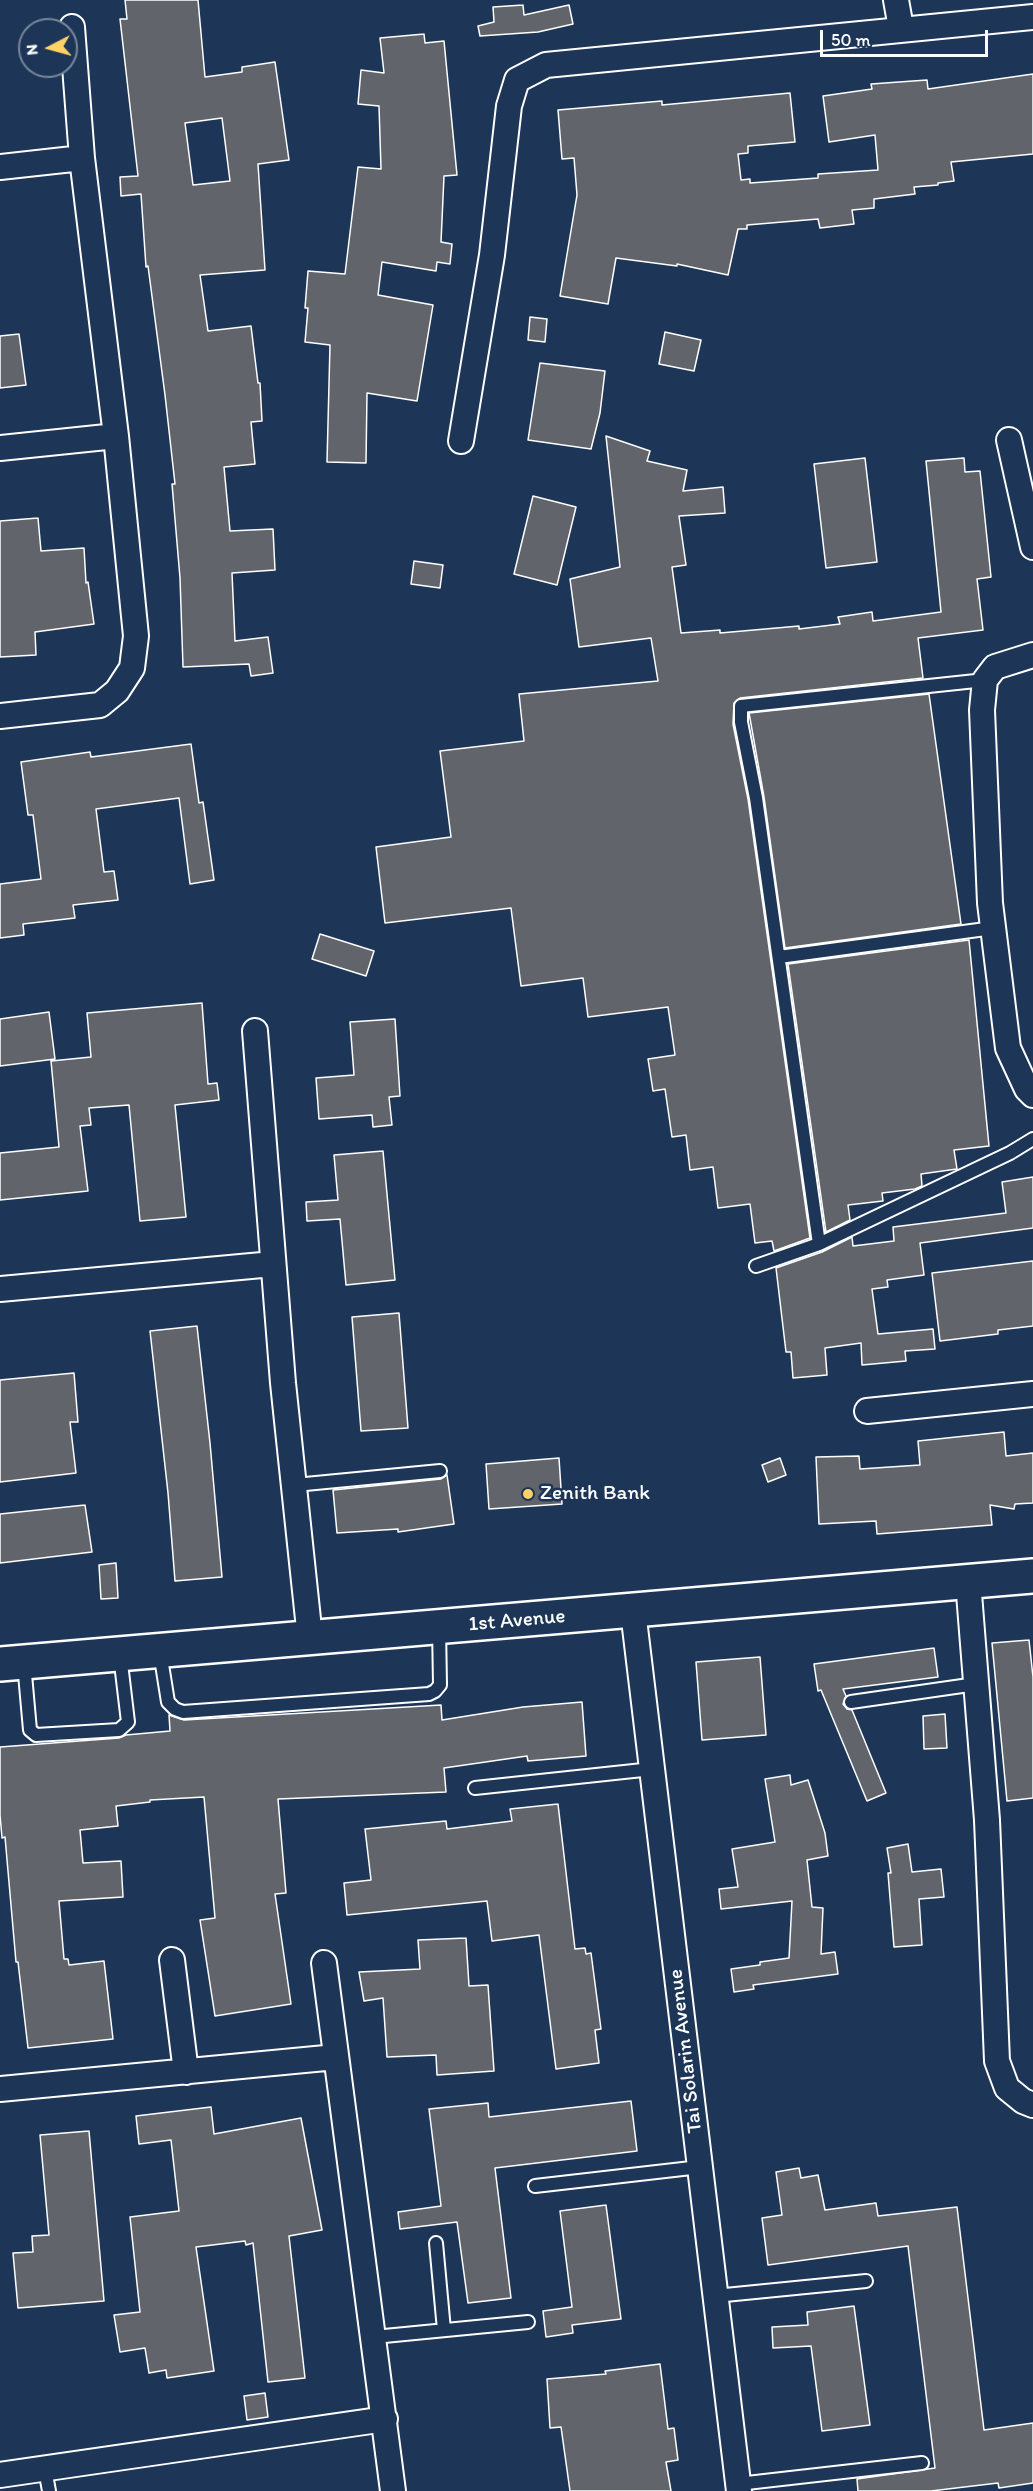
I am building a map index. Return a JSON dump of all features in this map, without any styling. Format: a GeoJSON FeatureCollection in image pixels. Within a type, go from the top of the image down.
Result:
{"type":"FeatureCollection","features":[{"type":"Feature","properties":{"kind":"street"},"geometry":{"type":"LineString","coordinates":[[896,0],[901,28]]}},
{"type":"Feature","properties":{"kind":"street"},"geometry":{"type":"LineString","coordinates":[[461,441],[492,255],[509,106],[517,80],[546,65],[901,28],[1033,17]]}},
{"type":"Feature","properties":{"kind":"street"},"geometry":{"type":"LineString","coordinates":[[0,716],[100,705],[117,691],[132,668],[136,636],[116,436],[82,158],[76,78]]}},
{"type":"Feature","properties":{"kind":"street"},"geometry":{"type":"LineString","coordinates":[[0,167],[82,158]]}},
{"type":"Feature","properties":{"kind":"street"},"geometry":{"type":"LineString","coordinates":[[0,448],[116,436]]}},
{"type":"Feature","properties":{"kind":"street"},"geometry":{"type":"LineString","coordinates":[[1010,440],[1033,547]]}},
{"type":"Feature","properties":{"kind":"street"},"geometry":{"type":"LineString","coordinates":[[1033,656],[995,667],[985,680],[982,710],[990,903],[1008,1048],[1026,1089],[1033,1095]]}},
{"type":"Feature","properties":{"kind":"street"},"geometry":{"type":"LineString","coordinates":[[255,1031],[283,1383],[310,1638]]}},
{"type":"Feature","properties":{"kind":"street"},"geometry":{"type":"LineString","coordinates":[[0,1289],[273,1264]]}},
{"type":"Feature","properties":{"kind":"street"},"geometry":{"type":"LineString","coordinates":[[867,1411],[1033,1394]]}},
{"type":"Feature","properties":{"kind":"street","name":"1st Avenue"},"geometry":{"type":"LineString","coordinates":[[12,1663],[1033,1576]]}},
{"type":"Feature","properties":{"kind":"street"},"geometry":{"type":"LineString","coordinates":[[968,1581],[987,1820],[997,2061],[1006,2088],[1023,2102],[1033,2105]]}},
{"type":"Feature","properties":{"kind":"street","name":"Tai Solarin Avenue"},"geometry":{"type":"LineString","coordinates":[[633,1611],[738,2487]]}},
{"type":"Feature","properties":{"kind":"street"},"geometry":{"type":"LineString","coordinates":[[172,1960],[186,2072]]}},
{"type":"Feature","properties":{"kind":"street"},"geometry":{"type":"LineString","coordinates":[[324,1963],[393,2491]]}},
{"type":"Feature","properties":{"kind":"street"},"geometry":{"type":"LineString","coordinates":[[0,2089],[336,2057]]}},
{"type":"Feature","properties":{"kind":"street"},"geometry":{"type":"LineString","coordinates":[[0,2475],[47,2480],[385,2419]]}},
{"type":"Feature","properties":{"kind":"lane"},"geometry":{"type":"LineString","coordinates":[[819,1244],[756,798],[741,722],[741,706],[985,680]]}},
{"type":"Feature","properties":{"kind":"lane"},"geometry":{"type":"LineString","coordinates":[[779,957],[993,928]]}},
{"type":"Feature","properties":{"kind":"lane"},"geometry":{"type":"LineString","coordinates":[[756,1266],[819,1244],[1010,1153],[1033,1139]]}},
{"type":"Feature","properties":{"kind":"lane"},"geometry":{"type":"LineString","coordinates":[[295,1485],[440,1471]]}},
{"type":"Feature","properties":{"kind":"lane"},"geometry":{"type":"LineString","coordinates":[[160,1651],[168,1702],[175,1709],[183,1712],[429,1694],[440,1685],[439,1627]]}},
{"type":"Feature","properties":{"kind":"lane"},"geometry":{"type":"LineString","coordinates":[[12,1663],[30,1730],[36,1735],[119,1730],[128,1722],[120,1654]]}},
{"type":"Feature","properties":{"kind":"lane"},"geometry":{"type":"LineString","coordinates":[[851,1702],[976,1684]]}},
{"type":"Feature","properties":{"kind":"lane"},"geometry":{"type":"LineString","coordinates":[[475,1788],[652,1769]]}},
{"type":"Feature","properties":{"kind":"lane"},"geometry":{"type":"LineString","coordinates":[[535,2186],[700,2167]]}},
{"type":"Feature","properties":{"kind":"lane"},"geometry":{"type":"LineString","coordinates":[[436,2243],[444,2330]]}},
{"type":"Feature","properties":{"kind":"lane"},"geometry":{"type":"LineString","coordinates":[[715,2296],[866,2281]]}},
{"type":"Feature","properties":{"kind":"lane"},"geometry":{"type":"LineString","coordinates":[[374,2337],[528,2322]]}},
{"type":"Feature","properties":{"kind":"lane"},"geometry":{"type":"LineString","coordinates":[[738,2487],[922,2463]]}},
{"type":"Feature","properties":{"kind":"building"},"geometry":{"type":"Polygon","coordinates":[[[125,0],[198,0],[205,77],[242,72],[242,67],[275,62],[289,160],[258,164],[265,270],[200,275],[208,331],[251,326],[258,383],[260,383],[262,421],[251,422],[255,464],[224,467],[230,531],[273,529],[275,570],[232,573],[235,641],[268,637],[273,673],[251,676],[249,664],[183,667],[180,578],[172,484],[175,484],[148,266],[146,267],[141,194],[121,196],[120,177],[138,176],[120,19],[127,19],[125,0]],[[222,118],[185,123],[193,185],[230,181],[222,118]]]}},
{"type":"Feature","properties":{"kind":"building"},"geometry":{"type":"Polygon","coordinates":[[[523,5],[524,15],[569,5],[573,24],[538,32],[480,36],[478,26],[494,22],[493,7],[523,5]]]}},
{"type":"Feature","properties":{"kind":"building"},"geometry":{"type":"Polygon","coordinates":[[[424,34],[425,43],[444,41],[457,175],[444,176],[441,242],[452,244],[450,264],[437,262],[436,271],[382,262],[378,295],[433,305],[417,401],[367,393],[366,463],[327,462],[330,345],[305,342],[308,271],[345,274],[358,167],[381,169],[379,106],[358,104],[361,70],[384,73],[380,38],[424,34]]]}},
{"type":"Feature","properties":{"kind":"building"},"geometry":{"type":"Polygon","coordinates":[[[1033,74],[1033,154],[951,162],[954,181],[914,187],[915,194],[874,199],[874,208],[852,210],[854,224],[820,228],[818,219],[747,225],[747,229],[738,229],[728,275],[677,264],[677,266],[616,258],[608,304],[560,296],[577,195],[574,158],[562,159],[558,110],[662,101],[662,105],[790,93],[795,142],[748,146],[748,153],[738,154],[741,180],[750,179],[750,183],[818,178],[818,174],[878,170],[875,135],[829,142],[823,96],[872,89],[871,84],[927,80],[928,89],[1033,74]]]}},
{"type":"Feature","properties":{"kind":"building"},"geometry":{"type":"Polygon","coordinates":[[[530,317],[547,319],[545,342],[528,340],[530,317]]]}},
{"type":"Feature","properties":{"kind":"building"},"geometry":{"type":"Polygon","coordinates":[[[665,332],[701,340],[694,371],[659,364],[665,332]]]}},
{"type":"Feature","properties":{"kind":"building"},"geometry":{"type":"Polygon","coordinates":[[[19,334],[26,385],[0,388],[0,336],[19,334]]]}},
{"type":"Feature","properties":{"kind":"building"},"geometry":{"type":"Polygon","coordinates":[[[540,363],[605,371],[600,413],[591,449],[528,440],[540,363]]]}},
{"type":"Feature","properties":{"kind":"building"},"geometry":{"type":"Polygon","coordinates":[[[606,436],[650,451],[647,461],[687,470],[683,491],[723,487],[725,513],[679,516],[686,565],[672,567],[681,633],[720,630],[720,633],[799,626],[799,629],[840,624],[838,617],[872,612],[873,621],[941,612],[926,461],[964,458],[965,472],[980,471],[991,577],[977,579],[983,630],[918,638],[923,678],[740,698],[734,703],[733,724],[748,799],[810,1238],[774,1251],[772,1241],[755,1243],[750,1204],[718,1208],[713,1167],[690,1170],[686,1135],[672,1137],[665,1089],[653,1091],[648,1059],[675,1055],[668,1007],[588,1017],[583,978],[521,986],[511,908],[385,923],[376,847],[451,837],[440,751],[524,741],[519,694],[658,681],[651,638],[579,647],[570,579],[620,567],[606,436]]]}},
{"type":"Feature","properties":{"kind":"building"},"geometry":{"type":"Polygon","coordinates":[[[865,458],[877,562],[826,568],[814,464],[865,458]]]}},
{"type":"Feature","properties":{"kind":"building"},"geometry":{"type":"Polygon","coordinates":[[[533,496],[576,507],[557,585],[514,574],[533,496]]]}},
{"type":"Feature","properties":{"kind":"building"},"geometry":{"type":"Polygon","coordinates":[[[38,518],[41,551],[84,548],[86,583],[88,582],[94,624],[35,632],[36,655],[0,657],[0,521],[38,518]]]}},
{"type":"Feature","properties":{"kind":"building"},"geometry":{"type":"Polygon","coordinates":[[[414,561],[443,565],[440,588],[411,584],[414,561]]]}},
{"type":"Feature","properties":{"kind":"building"},"geometry":{"type":"Polygon","coordinates":[[[929,694],[961,924],[785,948],[764,797],[749,713],[929,694]]]}},
{"type":"Feature","properties":{"kind":"building"},"geometry":{"type":"Polygon","coordinates":[[[191,744],[199,803],[203,802],[214,880],[190,884],[179,798],[96,809],[104,872],[114,871],[118,900],[73,905],[75,918],[23,924],[24,935],[0,938],[0,884],[41,879],[33,815],[28,815],[21,762],[90,752],[91,757],[191,744]]]}},
{"type":"Feature","properties":{"kind":"building"},"geometry":{"type":"Polygon","coordinates":[[[320,934],[374,951],[366,976],[312,959],[320,934]]]}},
{"type":"Feature","properties":{"kind":"building"},"geometry":{"type":"Polygon","coordinates":[[[969,940],[989,1146],[954,1150],[957,1169],[921,1174],[922,1186],[915,1189],[882,1193],[883,1201],[848,1205],[850,1220],[826,1232],[788,964],[969,940]]]}},
{"type":"Feature","properties":{"kind":"building"},"geometry":{"type":"Polygon","coordinates":[[[202,1003],[208,1084],[217,1083],[219,1100],[175,1105],[186,1217],[140,1221],[129,1105],[89,1108],[91,1125],[80,1126],[88,1191],[0,1200],[0,1153],[59,1147],[51,1061],[91,1057],[87,1013],[202,1003]]]}},
{"type":"Feature","properties":{"kind":"building"},"geometry":{"type":"Polygon","coordinates":[[[49,1012],[55,1059],[0,1066],[0,1019],[49,1012]]]}},
{"type":"Feature","properties":{"kind":"building"},"geometry":{"type":"Polygon","coordinates":[[[395,1019],[400,1096],[389,1097],[392,1125],[373,1127],[372,1115],[319,1119],[316,1078],[354,1075],[350,1022],[395,1019]]]}},
{"type":"Feature","properties":{"kind":"building"},"geometry":{"type":"Polygon","coordinates":[[[383,1151],[395,1280],[346,1285],[340,1219],[307,1221],[306,1202],[338,1200],[334,1155],[383,1151]]]}},
{"type":"Feature","properties":{"kind":"building"},"geometry":{"type":"Polygon","coordinates":[[[1033,1177],[1033,1228],[920,1243],[924,1275],[887,1280],[888,1287],[872,1289],[878,1334],[933,1329],[935,1349],[905,1351],[906,1361],[862,1365],[861,1343],[825,1348],[827,1375],[793,1378],[791,1352],[786,1352],[776,1268],[822,1252],[852,1237],[853,1246],[894,1241],[893,1227],[1006,1213],[1002,1182],[1033,1177]]]}},
{"type":"Feature","properties":{"kind":"building"},"geometry":{"type":"Polygon","coordinates":[[[1033,1261],[1033,1326],[998,1330],[998,1334],[940,1341],[932,1273],[1033,1261]]]}},
{"type":"Feature","properties":{"kind":"building"},"geometry":{"type":"Polygon","coordinates":[[[399,1313],[408,1428],[361,1431],[352,1317],[399,1313]]]}},
{"type":"Feature","properties":{"kind":"building"},"geometry":{"type":"Polygon","coordinates":[[[197,1326],[222,1577],[175,1581],[150,1331],[197,1326]]]}},
{"type":"Feature","properties":{"kind":"building"},"geometry":{"type":"Polygon","coordinates":[[[74,1373],[78,1422],[70,1422],[76,1473],[0,1482],[0,1380],[74,1373]]]}},
{"type":"Feature","properties":{"kind":"building"},"geometry":{"type":"Polygon","coordinates":[[[1004,1432],[1006,1456],[1033,1453],[1033,1503],[1015,1504],[1014,1509],[990,1505],[992,1525],[877,1534],[876,1521],[819,1524],[816,1457],[859,1456],[860,1469],[920,1465],[918,1441],[1004,1432]]]}},
{"type":"Feature","properties":{"kind":"building"},"geometry":{"type":"Polygon","coordinates":[[[559,1458],[562,1504],[489,1509],[486,1464],[559,1458]]]}},
{"type":"Feature","properties":{"kind":"building"},"geometry":{"type":"Polygon","coordinates":[[[780,1458],[786,1475],[768,1482],[762,1465],[780,1458]]]}},
{"type":"Feature","properties":{"kind":"building"},"geometry":{"type":"Polygon","coordinates":[[[447,1475],[454,1524],[398,1532],[398,1529],[337,1533],[333,1490],[441,1479],[447,1475]]]}},
{"type":"Feature","properties":{"kind":"building"},"geometry":{"type":"Polygon","coordinates":[[[85,1505],[92,1552],[0,1563],[0,1514],[85,1505]]]}},
{"type":"Feature","properties":{"kind":"building"},"geometry":{"type":"Polygon","coordinates":[[[116,1563],[118,1598],[101,1599],[99,1565],[116,1563]]]}},
{"type":"Feature","properties":{"kind":"building"},"geometry":{"type":"Polygon","coordinates":[[[1029,1640],[1033,1677],[1033,1798],[1007,1801],[992,1643],[1029,1640]]]}},
{"type":"Feature","properties":{"kind":"building"},"geometry":{"type":"Polygon","coordinates":[[[934,1648],[938,1677],[843,1689],[846,1696],[843,1704],[847,1709],[852,1710],[886,1793],[867,1801],[821,1690],[818,1691],[814,1664],[934,1648]]]}},
{"type":"Feature","properties":{"kind":"building"},"geometry":{"type":"Polygon","coordinates":[[[760,1657],[766,1735],[702,1740],[696,1662],[760,1657]]]}},
{"type":"Feature","properties":{"kind":"building"},"geometry":{"type":"Polygon","coordinates":[[[582,1702],[586,1756],[528,1761],[527,1756],[444,1768],[446,1792],[278,1799],[286,1893],[275,1894],[291,2004],[215,2016],[200,1920],[215,1918],[204,1797],[150,1800],[150,1802],[116,1806],[118,1826],[80,1830],[83,1863],[121,1861],[123,1897],[59,1901],[64,1959],[68,1959],[69,1965],[104,1961],[113,2039],[28,2048],[18,1962],[16,1962],[5,1837],[2,1838],[0,1747],[119,1738],[126,1735],[170,1731],[169,1715],[184,1720],[441,1705],[442,1720],[523,1707],[582,1702]]]}},
{"type":"Feature","properties":{"kind":"building"},"geometry":{"type":"Polygon","coordinates":[[[945,1714],[947,1748],[924,1749],[923,1716],[945,1714]]]}},
{"type":"Feature","properties":{"kind":"building"},"geometry":{"type":"Polygon","coordinates":[[[790,1775],[791,1785],[808,1780],[825,1833],[828,1856],[807,1860],[812,1907],[823,1908],[821,1954],[835,1952],[838,1974],[753,1985],[754,1989],[734,1992],[731,1969],[789,1958],[792,1901],[721,1909],[719,1889],[738,1887],[732,1849],[775,1842],[765,1779],[790,1775]]]}},
{"type":"Feature","properties":{"kind":"building"},"geometry":{"type":"Polygon","coordinates":[[[558,1804],[575,1949],[585,1948],[586,1954],[591,1953],[601,2029],[595,2030],[599,2063],[556,2069],[539,1935],[492,1941],[487,1901],[347,1915],[344,1883],[371,1880],[365,1829],[446,1821],[447,1829],[512,1821],[510,1809],[558,1804]]]}},
{"type":"Feature","properties":{"kind":"building"},"geometry":{"type":"Polygon","coordinates":[[[908,1844],[912,1872],[941,1869],[944,1897],[919,1899],[922,1945],[894,1947],[888,1873],[891,1873],[887,1848],[908,1844]]]}},
{"type":"Feature","properties":{"kind":"building"},"geometry":{"type":"Polygon","coordinates":[[[466,1938],[469,1986],[488,1985],[494,2071],[437,2075],[436,2055],[387,2057],[383,1998],[364,2001],[359,1972],[420,1969],[418,1940],[466,1938]]]}},
{"type":"Feature","properties":{"kind":"building"},"geometry":{"type":"Polygon","coordinates":[[[631,2101],[637,2151],[495,2168],[511,2298],[468,2303],[457,2222],[400,2229],[398,2212],[441,2206],[429,2109],[488,2103],[489,2117],[631,2101]]]}},
{"type":"Feature","properties":{"kind":"building"},"geometry":{"type":"Polygon","coordinates":[[[211,2107],[214,2134],[301,2118],[322,2230],[289,2236],[305,2378],[268,2382],[253,2243],[246,2245],[245,2241],[196,2247],[214,2371],[167,2378],[166,2370],[149,2373],[145,2348],[120,2352],[114,2315],[140,2312],[130,2217],[179,2211],[171,2140],[139,2144],[136,2116],[211,2107]]]}},
{"type":"Feature","properties":{"kind":"building"},"geometry":{"type":"Polygon","coordinates":[[[89,2131],[104,2301],[18,2308],[13,2253],[33,2252],[32,2236],[49,2235],[40,2135],[89,2131]]]}},
{"type":"Feature","properties":{"kind":"building"},"geometry":{"type":"Polygon","coordinates":[[[799,2168],[801,2178],[818,2175],[825,2210],[876,2203],[878,2216],[957,2207],[984,2430],[1033,2423],[1033,2483],[999,2488],[998,2483],[931,2491],[858,2491],[857,2479],[935,2468],[908,2246],[768,2265],[762,2218],[782,2215],[776,2172],[799,2168]]]}},
{"type":"Feature","properties":{"kind":"building"},"geometry":{"type":"Polygon","coordinates":[[[606,2205],[621,2319],[572,2325],[573,2333],[546,2337],[543,2311],[572,2307],[560,2211],[606,2205]]]}},
{"type":"Feature","properties":{"kind":"building"},"geometry":{"type":"Polygon","coordinates":[[[854,2306],[870,2425],[822,2431],[811,2346],[773,2348],[772,2327],[808,2325],[807,2312],[854,2306]]]}},
{"type":"Feature","properties":{"kind":"building"},"geometry":{"type":"Polygon","coordinates":[[[660,2364],[668,2429],[674,2428],[678,2460],[666,2462],[671,2491],[570,2491],[561,2427],[550,2428],[547,2379],[606,2374],[605,2371],[660,2364]]]}},
{"type":"Feature","properties":{"kind":"building"},"geometry":{"type":"Polygon","coordinates":[[[265,2393],[268,2417],[247,2420],[244,2396],[265,2393]]]}},
{"type":"Feature","properties":{"kind":"place","name":"Zenith Bank"},"geometry":{"type":"Point","coordinates":[528,1494]}}]}
